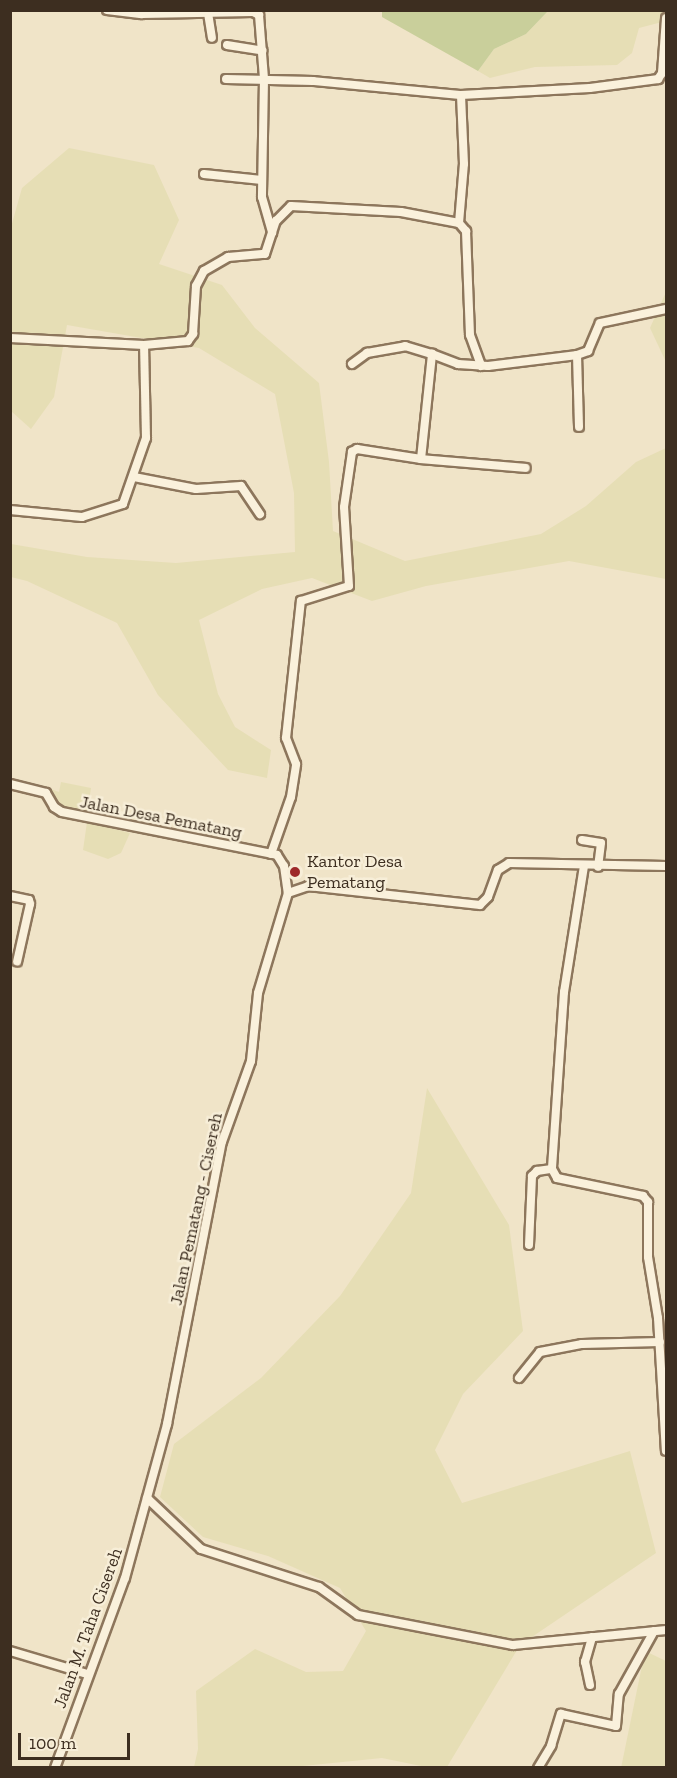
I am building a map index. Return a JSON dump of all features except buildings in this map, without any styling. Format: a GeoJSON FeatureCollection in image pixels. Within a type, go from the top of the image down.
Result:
{"type":"FeatureCollection","features":[{"type":"Feature","properties":{"kind":"street"},"geometry":{"type":"LineString","coordinates":[[107,10],[257,13],[263,51],[264,80],[263,211],[272,233]]}},
{"type":"Feature","properties":{"kind":"street"},"geometry":{"type":"LineString","coordinates":[[208,13],[212,38]]}},
{"type":"Feature","properties":{"kind":"street"},"geometry":{"type":"LineString","coordinates":[[226,79],[461,95],[590,88],[658,79],[662,73],[666,18]]}},
{"type":"Feature","properties":{"kind":"street"},"geometry":{"type":"LineString","coordinates":[[227,45],[263,51]]}},
{"type":"Feature","properties":{"kind":"street"},"geometry":{"type":"LineString","coordinates":[[459,223],[464,164],[461,95]]}},
{"type":"Feature","properties":{"kind":"street"},"geometry":{"type":"LineString","coordinates":[[204,174],[262,180]]}},
{"type":"Feature","properties":{"kind":"street"},"geometry":{"type":"LineString","coordinates":[[10,338],[144,345],[190,339],[196,286],[204,271],[228,257],[263,256],[278,217],[296,205],[401,212],[459,223],[466,231],[470,335],[481,366]]}},
{"type":"Feature","properties":{"kind":"street"},"geometry":{"type":"LineString","coordinates":[[352,364],[367,353],[405,346],[458,363],[481,366],[577,355],[589,349],[600,323],[666,309]]}},
{"type":"Feature","properties":{"kind":"street"},"geometry":{"type":"LineString","coordinates":[[10,510],[82,517],[108,511],[123,504],[146,438],[144,345]]}},
{"type":"Feature","properties":{"kind":"street"},"geometry":{"type":"LineString","coordinates":[[421,459],[432,354]]}},
{"type":"Feature","properties":{"kind":"street"},"geometry":{"type":"LineString","coordinates":[[577,355],[579,428]]}},
{"type":"Feature","properties":{"kind":"street"},"geometry":{"type":"LineString","coordinates":[[526,468],[421,459],[357,449],[351,454],[344,507],[349,586],[307,596],[299,606],[286,738],[296,764],[291,797],[272,854],[281,860],[288,893],[308,886],[480,905],[488,897],[498,870],[509,863],[598,867],[666,866]]}},
{"type":"Feature","properties":{"kind":"street"},"geometry":{"type":"LineString","coordinates":[[134,477],[196,489],[241,486],[260,514]]}},
{"type":"Feature","properties":{"kind":"street","name":"Jalan Desa Pematang"},"geometry":{"type":"LineString","coordinates":[[10,784],[46,793],[54,807],[62,812],[272,854]]}},
{"type":"Feature","properties":{"kind":"street"},"geometry":{"type":"LineString","coordinates":[[582,840],[601,843],[598,867]]}},
{"type":"Feature","properties":{"kind":"street"},"geometry":{"type":"LineString","coordinates":[[584,866],[564,992],[552,1169],[557,1178],[643,1196],[648,1202],[648,1257],[660,1342],[666,1451]]}},
{"type":"Feature","properties":{"kind":"street","name":"Jalan Pematang - Cisereh"},"geometry":{"type":"LineString","coordinates":[[147,1498],[167,1424],[222,1142],[251,1061],[258,993],[288,893]]}},
{"type":"Feature","properties":{"kind":"street"},"geometry":{"type":"LineString","coordinates":[[10,896],[28,900],[30,904],[17,962]]}},
{"type":"Feature","properties":{"kind":"street"},"geometry":{"type":"LineString","coordinates":[[529,1245],[532,1176],[537,1171],[552,1169]]}},
{"type":"Feature","properties":{"kind":"street"},"geometry":{"type":"LineString","coordinates":[[519,1378],[540,1352],[582,1344],[660,1342]]}},
{"type":"Feature","properties":{"kind":"street"},"geometry":{"type":"LineString","coordinates":[[147,1498],[201,1549],[319,1587],[358,1616],[513,1645],[666,1629]]}},
{"type":"Feature","properties":{"kind":"street","name":"Jalan M. Taha Cisereh"},"geometry":{"type":"LineString","coordinates":[[55,1767],[87,1674],[122,1588],[147,1498]]}},
{"type":"Feature","properties":{"kind":"street"},"geometry":{"type":"LineString","coordinates":[[538,1767],[550,1746],[561,1714],[616,1726],[620,1694],[654,1631]]}},
{"type":"Feature","properties":{"kind":"street"},"geometry":{"type":"LineString","coordinates":[[590,1685],[585,1662],[592,1637]]}},
{"type":"Feature","properties":{"kind":"street"},"geometry":{"type":"LineString","coordinates":[[10,1650],[87,1674]]}},
{"type":"Feature","properties":{"kind":"shaded area"},"geometry":{"type":"Polygon","coordinates":[[[548,11],[663,11],[662,22],[639,28],[632,53],[617,65],[535,67],[490,78],[478,71],[494,49],[526,34],[548,11]]]}},
{"type":"Feature","properties":{"kind":"shaded area"},"geometry":{"type":"Polygon","coordinates":[[[69,148],[154,165],[179,220],[159,264],[222,285],[255,328],[319,383],[329,462],[333,531],[405,561],[541,534],[586,506],[636,462],[666,448],[666,579],[569,561],[426,586],[372,601],[312,578],[262,589],[199,620],[218,694],[235,727],[271,750],[267,778],[228,770],[158,695],[117,623],[27,581],[11,577],[11,544],[87,557],[176,563],[295,552],[294,493],[275,394],[199,348],[67,325],[54,397],[31,429],[11,411],[11,227],[22,188],[69,148]]]}},
{"type":"Feature","properties":{"kind":"shaded area"},"geometry":{"type":"Polygon","coordinates":[[[666,292],[666,362],[650,328],[666,292]]]}},
{"type":"Feature","properties":{"kind":"shaded area"},"geometry":{"type":"Polygon","coordinates":[[[61,782],[91,788],[87,815],[62,811],[50,796],[51,789],[59,792],[61,782]]]}},
{"type":"Feature","properties":{"kind":"shaded area"},"geometry":{"type":"Polygon","coordinates":[[[87,822],[130,833],[121,853],[108,859],[83,850],[87,822]]]}},
{"type":"Feature","properties":{"kind":"shaded area"},"geometry":{"type":"Polygon","coordinates":[[[427,1088],[509,1225],[523,1331],[463,1394],[435,1450],[462,1503],[630,1451],[656,1553],[520,1645],[447,1767],[426,1767],[382,1758],[293,1767],[194,1767],[198,1749],[196,1691],[255,1649],[306,1672],[343,1671],[366,1631],[340,1588],[268,1556],[203,1537],[160,1497],[174,1444],[261,1378],[340,1296],[411,1193],[427,1088]]]}},
{"type":"Feature","properties":{"kind":"shaded area"},"geometry":{"type":"Polygon","coordinates":[[[645,1651],[666,1661],[666,1767],[621,1768],[645,1651]]]}},
{"type":"Feature","properties":{"kind":"green space"},"geometry":{"type":"Polygon","coordinates":[[[382,10],[548,11],[526,34],[494,49],[478,71],[382,17],[382,10]]]}},
{"type":"Feature","properties":{"kind":"place","name":"Kantor Desa Pematang"},"geometry":{"type":"Point","coordinates":[295,872]}}]}
